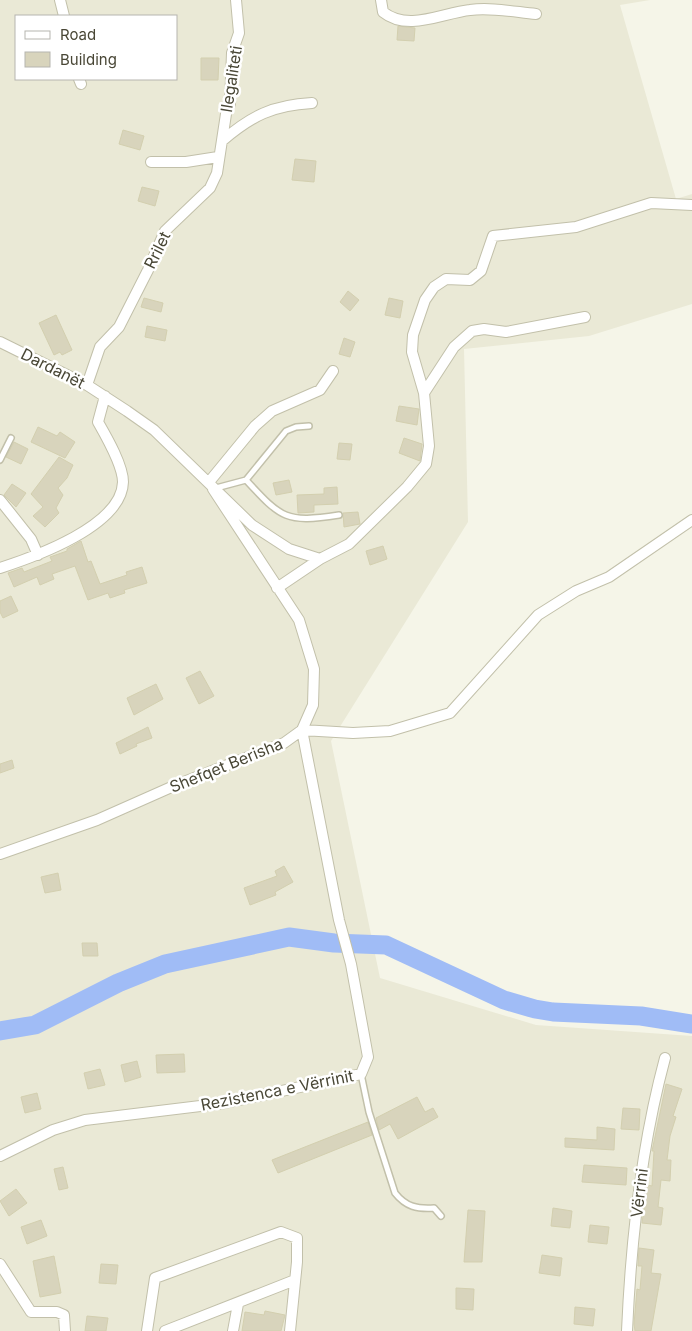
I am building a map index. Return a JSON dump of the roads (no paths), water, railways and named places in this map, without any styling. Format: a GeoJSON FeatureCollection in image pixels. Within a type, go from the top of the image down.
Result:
{"type":"FeatureCollection","features":[{"type":"Feature","properties":{"kind":"street"},"geometry":{"type":"LineString","coordinates":[[60,0],[64,15]]}},
{"type":"Feature","properties":{"kind":"street","name":"Ilegaliteti"},"geometry":{"type":"LineString","coordinates":[[218,157],[230,104],[232,53],[239,33],[236,0]]}},
{"type":"Feature","properties":{"kind":"street"},"geometry":{"type":"LineString","coordinates":[[381,0],[383,12],[391,18],[402,20],[427,19],[470,10],[536,14]]}},
{"type":"Feature","properties":{"kind":"street"},"geometry":{"type":"LineString","coordinates":[[222,141],[243,123],[265,111],[296,104],[312,103]]}},
{"type":"Feature","properties":{"kind":"street"},"geometry":{"type":"LineString","coordinates":[[151,162],[186,162],[218,157]]}},
{"type":"Feature","properties":{"kind":"street","name":"Rrilet"},"geometry":{"type":"LineString","coordinates":[[87,385],[100,346],[119,327],[148,270],[164,231],[210,188],[216,173],[218,157]]}},
{"type":"Feature","properties":{"kind":"street"},"geometry":{"type":"LineString","coordinates":[[277,588],[320,559],[349,544],[407,487],[426,464],[429,446],[424,393],[412,352],[413,335],[425,300],[434,287],[446,279],[470,280],[481,271],[493,236],[576,227],[651,203],[692,204]]}},
{"type":"Feature","properties":{"kind":"street"},"geometry":{"type":"LineString","coordinates":[[424,393],[454,347],[472,332],[484,329],[506,332],[585,316]]}},
{"type":"Feature","properties":{"kind":"street","name":"Dardanët"},"geometry":{"type":"LineString","coordinates":[[0,342],[87,385],[105,396],[154,430],[212,485]]}},
{"type":"Feature","properties":{"kind":"street"},"geometry":{"type":"LineString","coordinates":[[320,559],[289,549],[252,525],[212,485],[255,426],[272,411],[320,390],[333,372]]}},
{"type":"Feature","properties":{"kind":"street"},"geometry":{"type":"LineString","coordinates":[[0,568],[38,556],[65,544],[97,522],[116,501],[122,482],[113,450],[98,422],[105,396]]}},
{"type":"Feature","properties":{"kind":"street","name":"Shefqet Berisha"},"geometry":{"type":"LineString","coordinates":[[0,854],[97,820],[176,785],[284,743],[302,730],[313,705],[314,669],[299,620],[212,485]]}},
{"type":"Feature","properties":{"kind":"street"},"geometry":{"type":"LineString","coordinates":[[0,500],[31,539],[38,556]]}},
{"type":"Feature","properties":{"kind":"street"},"geometry":{"type":"LineString","coordinates":[[302,730],[353,732],[390,730],[450,713],[538,615],[576,591],[609,577],[692,520]]}},
{"type":"Feature","properties":{"kind":"street","name":"Rezistenca e Vërrinit"},"geometry":{"type":"LineString","coordinates":[[0,1156],[53,1130],[85,1120],[225,1103],[361,1074],[368,1057],[351,964],[340,920],[302,730]]}},
{"type":"Feature","properties":{"kind":"street","name":"Vërrini"},"geometry":{"type":"LineString","coordinates":[[628,1331],[629,1283],[640,1181],[653,1101],[665,1058]]}},
{"type":"Feature","properties":{"kind":"street"},"geometry":{"type":"LineString","coordinates":[[148,1331],[155,1278],[281,1232],[297,1238],[290,1331]]}},
{"type":"Feature","properties":{"kind":"street"},"geometry":{"type":"LineString","coordinates":[[0,1264],[31,1312],[57,1312],[64,1315],[65,1328]]}},
{"type":"Feature","properties":{"kind":"street"},"geometry":{"type":"LineString","coordinates":[[166,1331],[295,1280]]}},
{"type":"Feature","properties":{"kind":"street"},"geometry":{"type":"LineString","coordinates":[[233,1331],[238,1304]]}},
{"type":"Feature","properties":{"kind":"lane"},"geometry":{"type":"LineString","coordinates":[[212,485],[246,480],[286,432],[296,427],[309,426]]}},
{"type":"Feature","properties":{"kind":"lane"},"geometry":{"type":"LineString","coordinates":[[0,460],[11,438]]}},
{"type":"Feature","properties":{"kind":"lane"},"geometry":{"type":"LineString","coordinates":[[246,480],[266,502],[285,517],[307,520],[339,515]]}},
{"type":"Feature","properties":{"kind":"lane"},"geometry":{"type":"LineString","coordinates":[[361,1074],[369,1112],[395,1193],[402,1202],[417,1209],[434,1208],[441,1216]]}},
{"type":"Feature","properties":{"kind":"waterway"},"geometry":{"type":"LineString","coordinates":[[0,1031],[35,1025],[118,983],[165,964],[289,937],[334,943],[386,945],[504,1000],[535,1009],[553,1012],[641,1016],[692,1024]]}}]}
